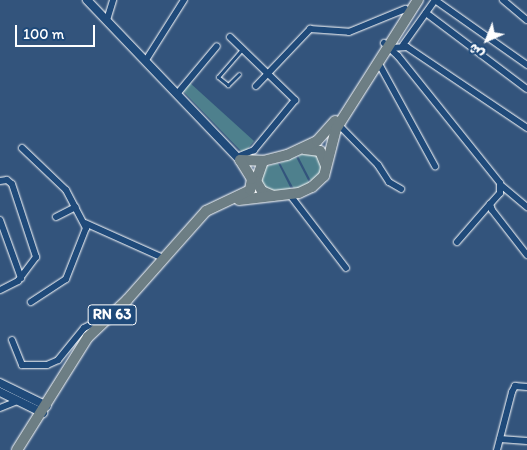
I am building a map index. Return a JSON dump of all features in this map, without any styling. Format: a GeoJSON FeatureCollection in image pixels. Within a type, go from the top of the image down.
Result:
{"type":"FeatureCollection","features":[{"type":"Feature","properties":{"kind":"main road","name":"RN 63"},"geometry":{"type":"LineString","coordinates":[[17,450],[45,410],[84,341],[115,312],[206,211],[228,201],[290,195],[312,187],[327,169],[337,123],[388,46],[405,9],[412,0]]}},
{"type":"Feature","properties":{"kind":"main road","name":"RN 63"},"geometry":{"type":"LineString","coordinates":[[337,123],[418,0]]}},
{"type":"Feature","properties":{"kind":"main road"},"geometry":{"type":"LineString","coordinates":[[238,158],[262,161],[299,150],[322,136],[337,123]]}},
{"type":"Feature","properties":{"kind":"main road"},"geometry":{"type":"LineString","coordinates":[[299,150],[320,151],[327,169]]}},
{"type":"Feature","properties":{"kind":"main road"},"geometry":{"type":"LineString","coordinates":[[238,158],[260,189],[273,196]]}},
{"type":"Feature","properties":{"kind":"main road"},"geometry":{"type":"LineString","coordinates":[[228,201],[248,193],[262,161]]}},
{"type":"Feature","properties":{"kind":"street"},"geometry":{"type":"LineString","coordinates":[[87,0],[238,158],[254,150],[295,102],[293,95],[230,38]]}},
{"type":"Feature","properties":{"kind":"street"},"geometry":{"type":"LineString","coordinates":[[107,20],[113,0]]}},
{"type":"Feature","properties":{"kind":"street"},"geometry":{"type":"LineString","coordinates":[[146,60],[184,0]]}},
{"type":"Feature","properties":{"kind":"street"},"geometry":{"type":"LineString","coordinates":[[403,45],[436,0],[527,65]]}},
{"type":"Feature","properties":{"kind":"street"},"geometry":{"type":"LineString","coordinates":[[503,0],[527,20]]}},
{"type":"Feature","properties":{"kind":"street"},"geometry":{"type":"LineString","coordinates":[[256,86],[312,28],[350,32],[405,9]]}},
{"type":"Feature","properties":{"kind":"street"},"geometry":{"type":"LineString","coordinates":[[426,13],[527,88]]}},
{"type":"Feature","properties":{"kind":"street"},"geometry":{"type":"LineString","coordinates":[[388,46],[403,45],[527,128]]}},
{"type":"Feature","properties":{"kind":"street"},"geometry":{"type":"LineString","coordinates":[[177,94],[217,46]]}},
{"type":"Feature","properties":{"kind":"street"},"geometry":{"type":"LineString","coordinates":[[388,46],[502,186],[527,207]]}},
{"type":"Feature","properties":{"kind":"street"},"geometry":{"type":"LineString","coordinates":[[378,61],[435,166]]}},
{"type":"Feature","properties":{"kind":"street"},"geometry":{"type":"LineString","coordinates":[[337,123],[378,165],[389,182],[401,189]]}},
{"type":"Feature","properties":{"kind":"street"},"geometry":{"type":"LineString","coordinates":[[22,148],[63,187],[85,223],[85,230],[66,279],[31,302]]}},
{"type":"Feature","properties":{"kind":"street"},"geometry":{"type":"LineString","coordinates":[[0,181],[7,180],[12,184],[36,254],[35,262],[21,278],[0,290]]}},
{"type":"Feature","properties":{"kind":"street"},"geometry":{"type":"LineString","coordinates":[[457,242],[500,193],[502,186]]}},
{"type":"Feature","properties":{"kind":"street"},"geometry":{"type":"LineString","coordinates":[[290,195],[346,268]]}},
{"type":"Feature","properties":{"kind":"street"},"geometry":{"type":"LineString","coordinates":[[490,204],[527,255]]}},
{"type":"Feature","properties":{"kind":"street"},"geometry":{"type":"LineString","coordinates":[[56,217],[76,207]]}},
{"type":"Feature","properties":{"kind":"street"},"geometry":{"type":"LineString","coordinates":[[0,220],[21,278]]}},
{"type":"Feature","properties":{"kind":"street"},"geometry":{"type":"LineString","coordinates":[[85,223],[163,258]]}},
{"type":"Feature","properties":{"kind":"street"},"geometry":{"type":"LineString","coordinates":[[12,340],[22,364],[47,366],[58,360],[84,328],[115,312]]}},
{"type":"Feature","properties":{"kind":"street"},"geometry":{"type":"LineString","coordinates":[[0,383],[27,401],[45,410]]}},
{"type":"Feature","properties":{"kind":"street"},"geometry":{"type":"LineString","coordinates":[[497,450],[512,392],[515,386],[527,387]]}},
{"type":"Feature","properties":{"kind":"street"},"geometry":{"type":"LineString","coordinates":[[0,392],[17,401]]}},
{"type":"Feature","properties":{"kind":"street"},"geometry":{"type":"LineString","coordinates":[[0,408],[17,401],[27,401]]}},
{"type":"Feature","properties":{"kind":"street"},"geometry":{"type":"LineString","coordinates":[[500,439],[527,441]]}},
{"type":"Feature","properties":{"kind":"lane"},"geometry":{"type":"LineString","coordinates":[[240,74],[228,85],[218,77],[242,48]]}},
{"type":"Feature","properties":{"kind":"green space"},"geometry":{"type":"Polygon","coordinates":[[[190,83],[254,141],[246,151],[242,152],[183,91],[190,83]]]}},
{"type":"Feature","properties":{"kind":"green space"},"geometry":{"type":"Polygon","coordinates":[[[308,152],[317,153],[322,169],[312,183],[298,156],[308,152]]]}},
{"type":"Feature","properties":{"kind":"green space"},"geometry":{"type":"Polygon","coordinates":[[[296,157],[310,184],[295,191],[280,163],[296,157]]]}},
{"type":"Feature","properties":{"kind":"green space"},"geometry":{"type":"Polygon","coordinates":[[[278,163],[292,191],[275,193],[259,185],[264,167],[278,163]]]}}]}
